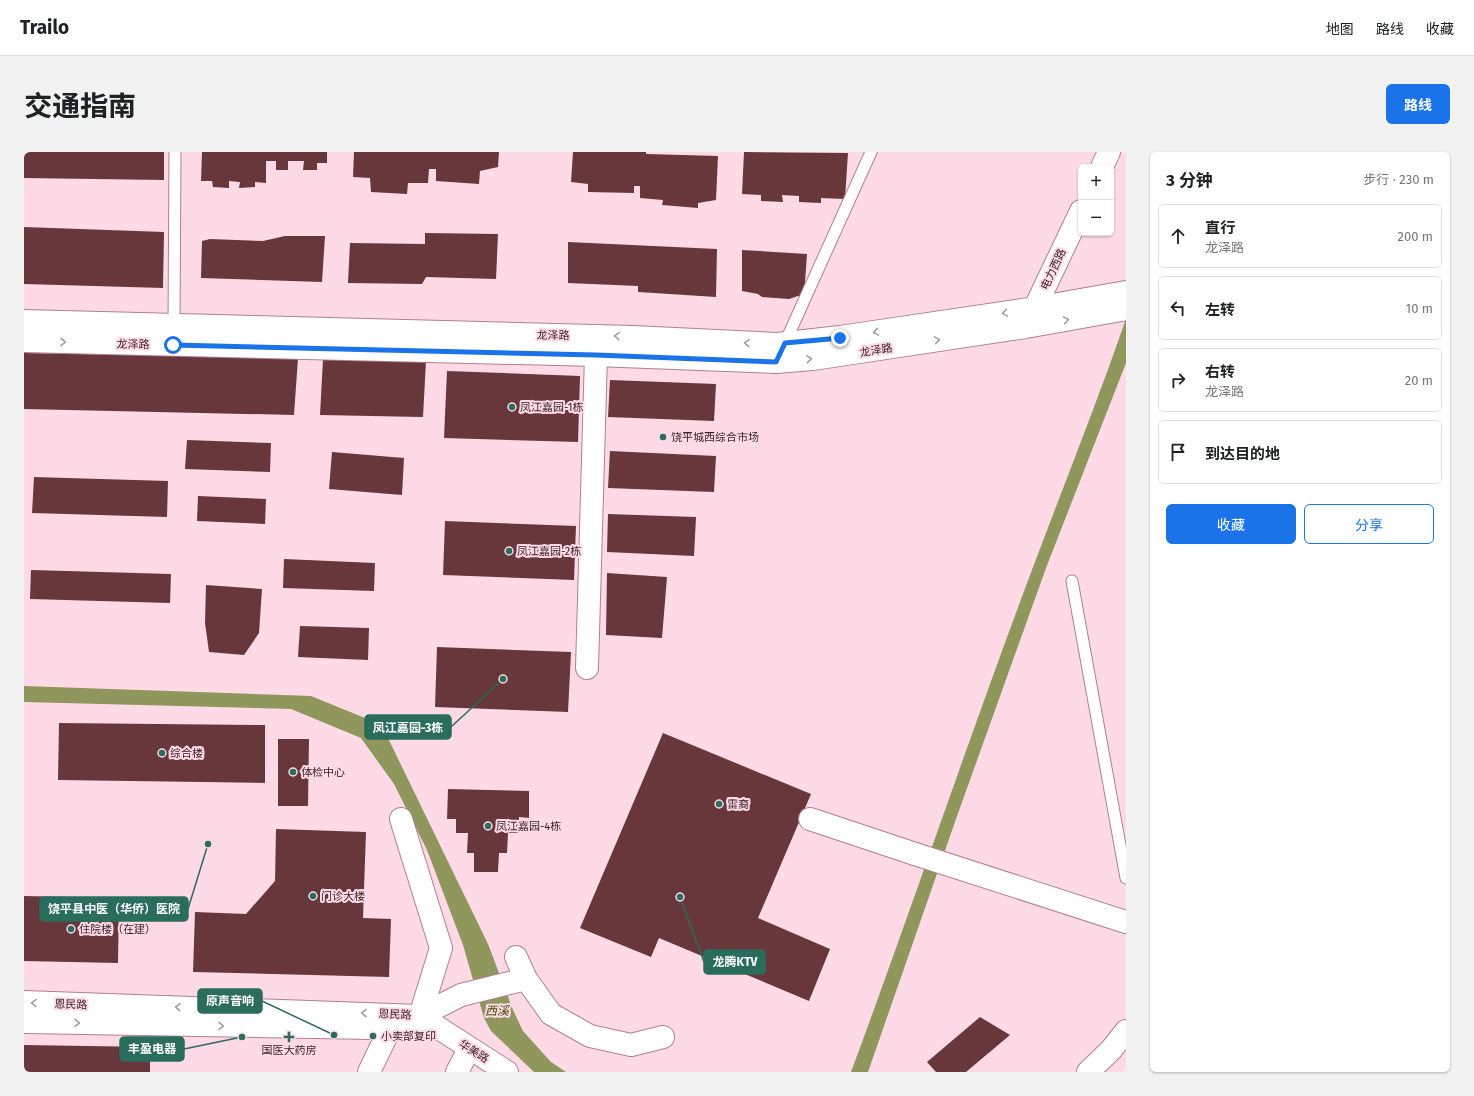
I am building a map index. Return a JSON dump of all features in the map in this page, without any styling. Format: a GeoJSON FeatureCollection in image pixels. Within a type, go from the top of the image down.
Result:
{"type":"FeatureCollection","features":[{"type":"Feature","properties":{"kind":"main road"},"geometry":{"type":"LineString","coordinates":[[1103,164],[1109,152]]}},
{"type":"Feature","properties":{"kind":"main road","name":"电力西路"},"geometry":{"type":"LineString","coordinates":[[1030,318],[1078,217]]}},
{"type":"Feature","properties":{"kind":"main road","name":"龙泽路"},"geometry":{"type":"LineString","coordinates":[[1030,318],[1126,292]]}},
{"type":"Feature","properties":{"kind":"main road","name":"龙泽路"},"geometry":{"type":"LineString","coordinates":[[24,322],[174,335],[596,355],[780,353],[840,338],[1126,309]]}},
{"type":"Feature","properties":{"kind":"main road","name":"龙泽路"},"geometry":{"type":"LineString","coordinates":[[24,341],[174,335],[633,337],[780,353]]}},
{"type":"Feature","properties":{"kind":"main road"},"geometry":{"type":"LineString","coordinates":[[587,668],[596,355]]}},
{"type":"Feature","properties":{"kind":"main road"},"geometry":{"type":"LineString","coordinates":[[401,819],[441,948],[420,1016]]}},
{"type":"Feature","properties":{"kind":"main road"},"geometry":{"type":"LineString","coordinates":[[810,819],[961,870],[1126,922]]}},
{"type":"Feature","properties":{"kind":"main road"},"geometry":{"type":"LineString","coordinates":[[516,957],[526,979],[551,1014],[590,1036],[631,1045],[663,1037]]}},
{"type":"Feature","properties":{"kind":"main road"},"geometry":{"type":"LineString","coordinates":[[420,1016],[461,995],[526,979]]}},
{"type":"Feature","properties":{"kind":"main road","name":"恩民路"},"geometry":{"type":"LineString","coordinates":[[24,1002],[394,1022],[441,1029]]}},
{"type":"Feature","properties":{"kind":"main road","name":"恩民路"},"geometry":{"type":"LineString","coordinates":[[24,1022],[394,1022],[420,1016],[441,1029]]}},
{"type":"Feature","properties":{"kind":"main road"},"geometry":{"type":"LineString","coordinates":[[369,1072],[394,1022]]}},
{"type":"Feature","properties":{"kind":"main road","name":"华美路"},"geometry":{"type":"LineString","coordinates":[[441,1029],[507,1072]]}},
{"type":"Feature","properties":{"kind":"main road"},"geometry":{"type":"LineString","coordinates":[[1088,1072],[1111,1050],[1126,1030]]}},
{"type":"Feature","properties":{"kind":"main road"},"geometry":{"type":"LineString","coordinates":[[457,1072],[468,1048]]}},
{"type":"Feature","properties":{"kind":"lane"},"geometry":{"type":"LineString","coordinates":[[174,335],[175,152]]}},
{"type":"Feature","properties":{"kind":"lane"},"geometry":{"type":"LineString","coordinates":[[780,353],[871,152]]}},
{"type":"Feature","properties":{"kind":"lane"},"geometry":{"type":"LineString","coordinates":[[1072,581],[1126,878]]}},
{"type":"Feature","properties":{"kind":"water"},"geometry":{"type":"Polygon","coordinates":[[[1126,319],[1126,363],[1046,568],[956,819],[868,1072],[851,1072],[998,661],[1126,319]]]}},
{"type":"Feature","properties":{"kind":"water","name":"西溪"},"geometry":{"type":"Polygon","coordinates":[[[24,686],[311,696],[365,718],[386,734],[488,944],[513,1010],[523,1031],[551,1062],[566,1072],[534,1072],[491,1031],[484,1018],[463,945],[427,850],[394,784],[361,738],[291,709],[24,702],[24,686]]]}},
{"type":"Feature","properties":{"kind":"building"},"geometry":{"type":"Polygon","coordinates":[[[24,152],[164,152],[164,180],[24,178],[24,152]]]}},
{"type":"Feature","properties":{"kind":"building"},"geometry":{"type":"Polygon","coordinates":[[[202,152],[327,152],[327,163],[317,163],[317,170],[303,170],[304,161],[288,161],[288,170],[276,170],[276,161],[266,161],[266,183],[255,182],[255,187],[239,188],[240,182],[229,181],[229,188],[213,187],[212,181],[201,181],[202,152]]]}},
{"type":"Feature","properties":{"kind":"building"},"geometry":{"type":"Polygon","coordinates":[[[354,152],[499,152],[498,167],[480,171],[479,184],[436,181],[436,169],[429,169],[428,183],[408,183],[407,194],[371,192],[370,178],[353,177],[354,152]]]}},
{"type":"Feature","properties":{"kind":"building"},"geometry":{"type":"Polygon","coordinates":[[[573,152],[646,152],[646,154],[718,156],[716,200],[698,203],[698,208],[662,205],[663,200],[640,198],[640,186],[634,186],[634,193],[588,192],[588,184],[571,182],[573,152]]]}},
{"type":"Feature","properties":{"kind":"building"},"geometry":{"type":"Polygon","coordinates":[[[744,152],[848,153],[845,199],[821,198],[821,203],[799,202],[799,196],[782,195],[783,202],[761,201],[761,195],[742,194],[744,152]]]}},
{"type":"Feature","properties":{"kind":"building"},"geometry":{"type":"Polygon","coordinates":[[[24,227],[164,232],[163,288],[24,284],[24,227]]]}},
{"type":"Feature","properties":{"kind":"building"},"geometry":{"type":"Polygon","coordinates":[[[425,233],[498,234],[496,279],[426,277],[422,284],[348,283],[350,243],[425,244],[425,233]]]}},
{"type":"Feature","properties":{"kind":"building"},"geometry":{"type":"Polygon","coordinates":[[[285,236],[325,236],[322,282],[201,278],[202,241],[210,239],[263,241],[285,236]]]}},
{"type":"Feature","properties":{"kind":"building"},"geometry":{"type":"Polygon","coordinates":[[[568,242],[717,249],[716,297],[638,292],[638,286],[568,283],[568,242]]]}},
{"type":"Feature","properties":{"kind":"building"},"geometry":{"type":"Polygon","coordinates":[[[742,250],[807,254],[804,296],[789,299],[762,297],[758,294],[742,291],[742,250]]]}},
{"type":"Feature","properties":{"kind":"building"},"geometry":{"type":"Polygon","coordinates":[[[24,353],[298,358],[294,415],[24,409],[24,353]]]}},
{"type":"Feature","properties":{"kind":"building"},"geometry":{"type":"Polygon","coordinates":[[[323,359],[426,361],[423,417],[320,415],[323,359]]]}},
{"type":"Feature","properties":{"kind":"building","name":"凤江嘉园-1栋"},"geometry":{"type":"Polygon","coordinates":[[[447,371],[580,376],[578,442],[444,438],[447,371]]]}},
{"type":"Feature","properties":{"kind":"building"},"geometry":{"type":"Polygon","coordinates":[[[610,380],[716,384],[714,421],[608,417],[610,380]]]}},
{"type":"Feature","properties":{"kind":"building"},"geometry":{"type":"Polygon","coordinates":[[[187,440],[271,443],[270,472],[185,469],[187,440]]]}},
{"type":"Feature","properties":{"kind":"building"},"geometry":{"type":"Polygon","coordinates":[[[610,451],[716,456],[714,492],[608,488],[610,451]]]}},
{"type":"Feature","properties":{"kind":"building"},"geometry":{"type":"Polygon","coordinates":[[[332,452],[404,458],[402,495],[329,489],[332,452]]]}},
{"type":"Feature","properties":{"kind":"building"},"geometry":{"type":"Polygon","coordinates":[[[34,477],[168,481],[167,517],[32,513],[34,477]]]}},
{"type":"Feature","properties":{"kind":"building"},"geometry":{"type":"Polygon","coordinates":[[[198,496],[266,499],[265,524],[197,521],[198,496]]]}},
{"type":"Feature","properties":{"kind":"building"},"geometry":{"type":"Polygon","coordinates":[[[608,514],[696,517],[694,556],[607,552],[608,514]]]}},
{"type":"Feature","properties":{"kind":"building","name":"凤江嘉园-2栋"},"geometry":{"type":"Polygon","coordinates":[[[445,521],[576,526],[574,580],[443,575],[445,521]]]}},
{"type":"Feature","properties":{"kind":"building"},"geometry":{"type":"Polygon","coordinates":[[[284,559],[375,563],[374,591],[283,588],[284,559]]]}},
{"type":"Feature","properties":{"kind":"building"},"geometry":{"type":"Polygon","coordinates":[[[31,570],[171,574],[170,603],[30,599],[31,570]]]}},
{"type":"Feature","properties":{"kind":"building"},"geometry":{"type":"Polygon","coordinates":[[[607,573],[667,577],[662,638],[606,635],[607,573]]]}},
{"type":"Feature","properties":{"kind":"building"},"geometry":{"type":"Polygon","coordinates":[[[206,585],[262,589],[259,633],[244,655],[209,652],[205,623],[206,585]]]}},
{"type":"Feature","properties":{"kind":"building"},"geometry":{"type":"Polygon","coordinates":[[[300,626],[369,628],[368,660],[298,657],[300,626]]]}},
{"type":"Feature","properties":{"kind":"building"},"geometry":{"type":"Polygon","coordinates":[[[437,647],[571,652],[568,712],[435,707],[437,647]]]}},
{"type":"Feature","properties":{"kind":"building","name":"综合楼"},"geometry":{"type":"Polygon","coordinates":[[[59,723],[265,725],[265,783],[58,780],[59,723]]]}},
{"type":"Feature","properties":{"kind":"building"},"geometry":{"type":"Polygon","coordinates":[[[663,733],[811,794],[758,918],[830,949],[809,1001],[659,938],[651,957],[580,928],[663,733]]]}},
{"type":"Feature","properties":{"kind":"building","name":"体检中心"},"geometry":{"type":"Polygon","coordinates":[[[278,739],[309,739],[308,806],[278,806],[278,739]]]}},
{"type":"Feature","properties":{"kind":"building","name":"凤江嘉园-4栋"},"geometry":{"type":"Polygon","coordinates":[[[448,789],[529,791],[529,818],[519,817],[519,833],[508,833],[507,853],[499,853],[498,872],[474,872],[474,853],[467,853],[468,833],[456,833],[456,819],[447,819],[448,789]]]}},
{"type":"Feature","properties":{"kind":"building","name":"门诊大楼"},"geometry":{"type":"Polygon","coordinates":[[[276,829],[366,832],[363,918],[391,919],[389,977],[193,972],[195,912],[246,914],[275,881],[276,829]]]}},
{"type":"Feature","properties":{"kind":"building","name":"住院楼（在建）"},"geometry":{"type":"Polygon","coordinates":[[[24,896],[119,898],[118,963],[24,961],[24,896]]]}},
{"type":"Feature","properties":{"kind":"building"},"geometry":{"type":"Polygon","coordinates":[[[980,1017],[1010,1035],[966,1072],[936,1072],[927,1062],[980,1017]]]}},
{"type":"Feature","properties":{"kind":"building"},"geometry":{"type":"Polygon","coordinates":[[[24,1045],[150,1047],[150,1072],[24,1072],[24,1045]]]}},
{"type":"Feature","properties":{"kind":"place","name":"凤江嘉园-1栋"},"geometry":{"type":"Point","coordinates":[512,407]}},
{"type":"Feature","properties":{"kind":"place","name":"饶平城西综合市场"},"geometry":{"type":"Point","coordinates":[663,437]}},
{"type":"Feature","properties":{"kind":"place","name":"凤江嘉园-2栋"},"geometry":{"type":"Point","coordinates":[509,551]}},
{"type":"Feature","properties":{"kind":"place","name":"凤江嘉园-3栋"},"geometry":{"type":"Point","coordinates":[503,679]}},
{"type":"Feature","properties":{"kind":"place","name":"综合楼"},"geometry":{"type":"Point","coordinates":[162,753]}},
{"type":"Feature","properties":{"kind":"place","name":"体检中心"},"geometry":{"type":"Point","coordinates":[293,772]}},
{"type":"Feature","properties":{"kind":"place","name":"雷裔"},"geometry":{"type":"Point","coordinates":[719,804]}},
{"type":"Feature","properties":{"kind":"place","name":"凤江嘉园-4栋"},"geometry":{"type":"Point","coordinates":[488,826]}},
{"type":"Feature","properties":{"kind":"place","name":"饶平县中医（华侨）医院"},"geometry":{"type":"Point","coordinates":[208,844]}},
{"type":"Feature","properties":{"kind":"place","name":"门诊大楼"},"geometry":{"type":"Point","coordinates":[313,896]}},
{"type":"Feature","properties":{"kind":"place","name":"龙腾KTV"},"geometry":{"type":"Point","coordinates":[680,897]}},
{"type":"Feature","properties":{"kind":"place","name":"住院楼（在建）"},"geometry":{"type":"Point","coordinates":[71,929]}},
{"type":"Feature","properties":{"kind":"place","name":"原声音响"},"geometry":{"type":"Point","coordinates":[334,1035]}},
{"type":"Feature","properties":{"kind":"place","name":"小卖部复印"},"geometry":{"type":"Point","coordinates":[373,1036]}},
{"type":"Feature","properties":{"kind":"place","name":"丰盈电器"},"geometry":{"type":"Point","coordinates":[242,1037]}},
{"type":"Feature","properties":{"kind":"place","name":"国医大药房"},"geometry":{"type":"Point","coordinates":[289,1037]}},
{"type":"Feature","properties":{"kind":"route"},"geometry":{"type":"LineString","coordinates":[[173,345],[596,355],[776,362],[785,343],[840,338]]}}]}
